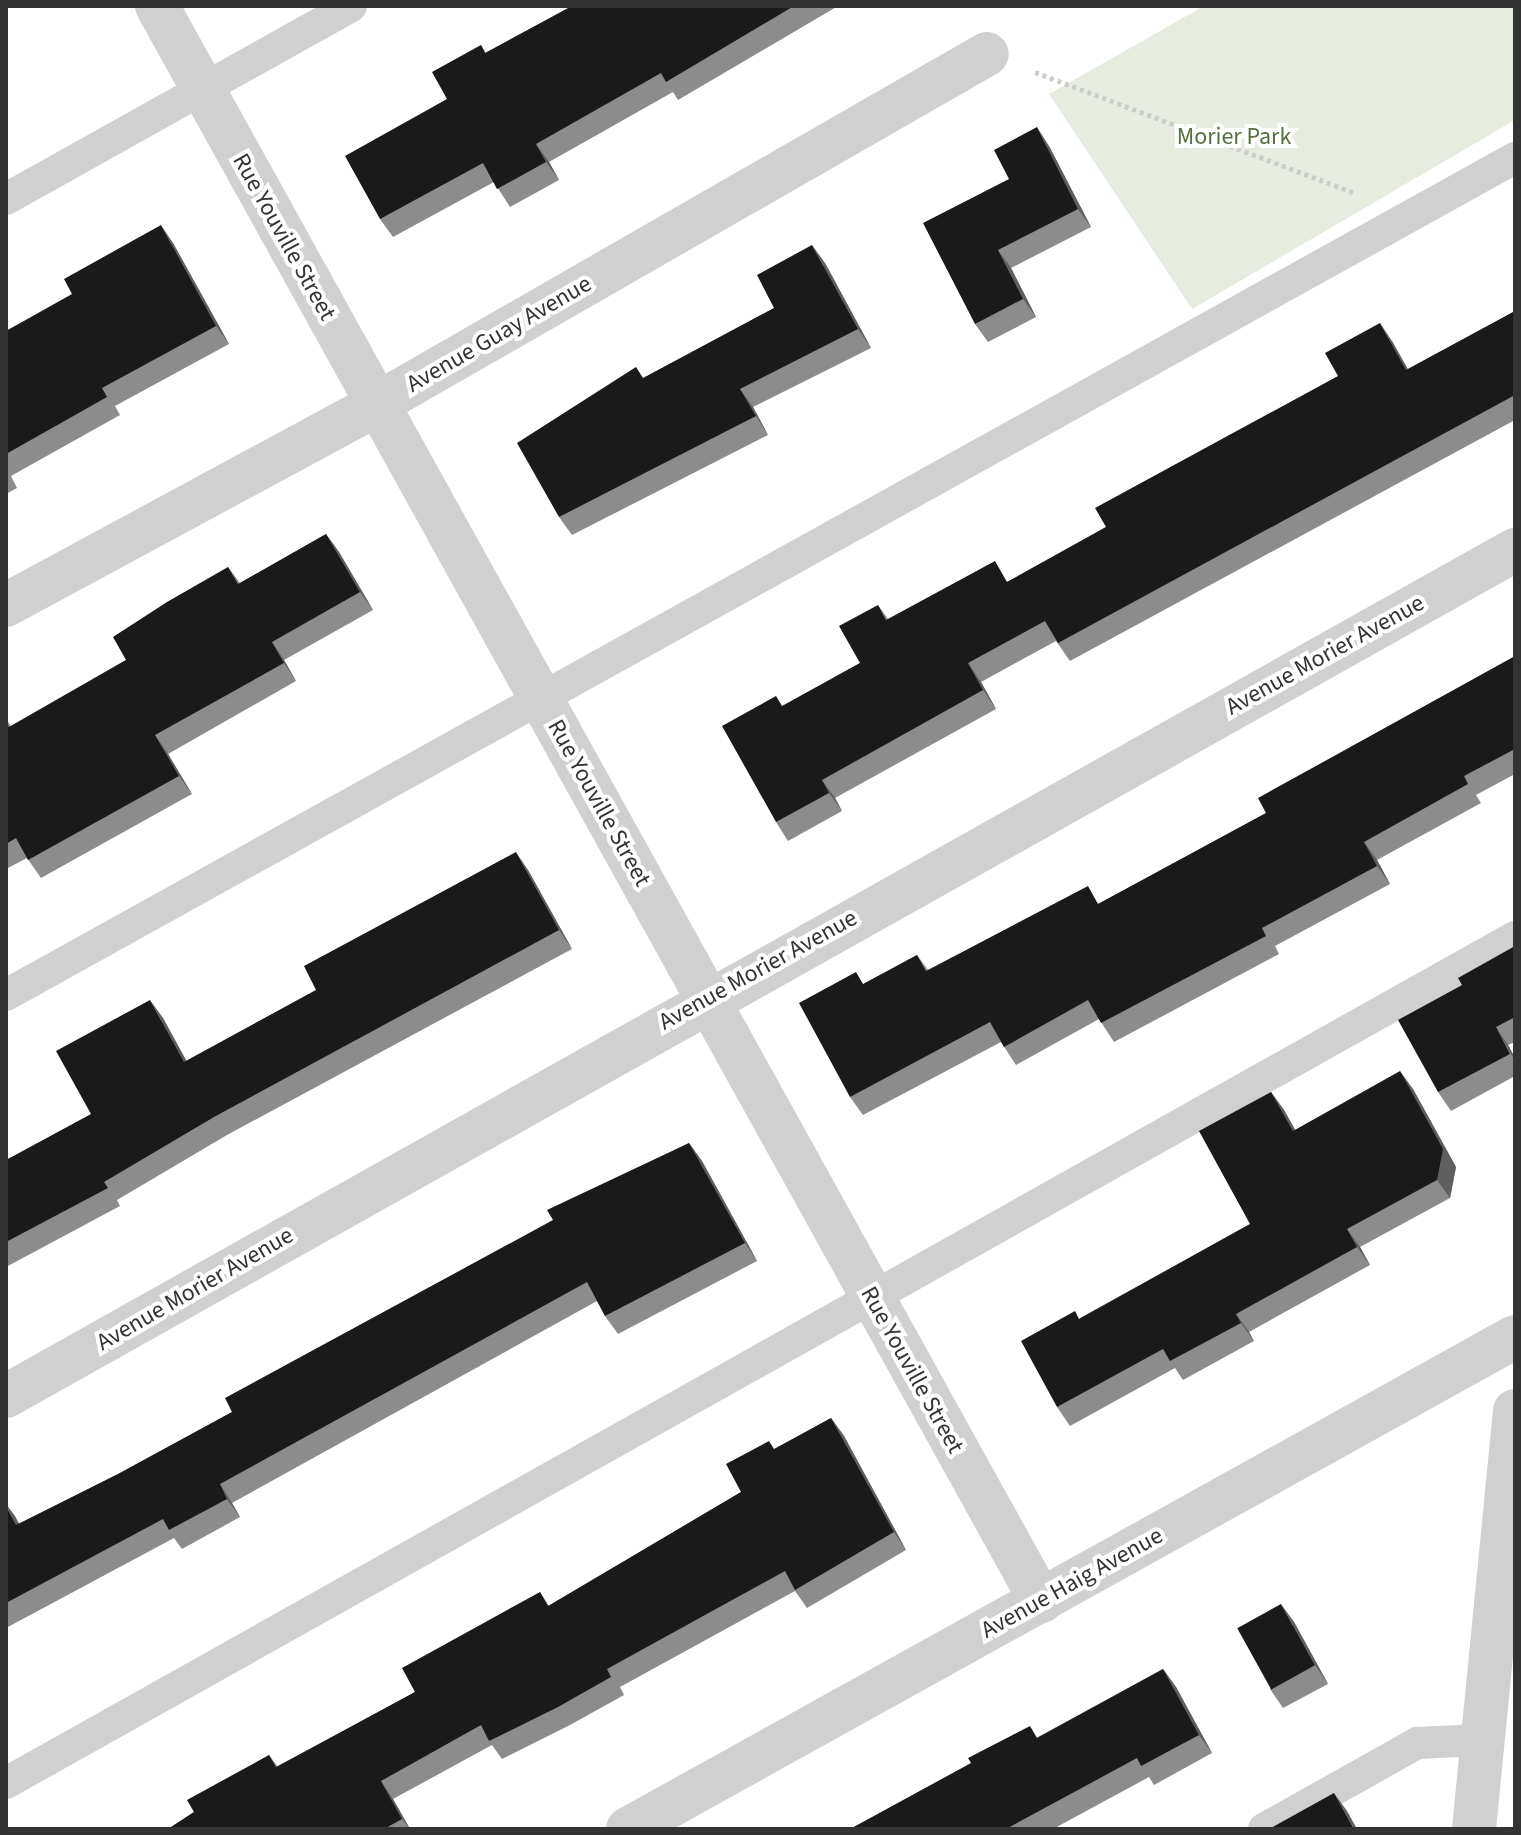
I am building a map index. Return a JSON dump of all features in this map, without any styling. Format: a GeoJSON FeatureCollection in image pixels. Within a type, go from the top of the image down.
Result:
{"type":"FeatureCollection","features":[{"type":"Feature","properties":{"kind":"street","name":"Rue Youville Street"},"geometry":{"type":"LineString","coordinates":[[157,6],[1041,1601]]}},
{"type":"Feature","properties":{"kind":"street","name":"Avenue Guay Avenue"},"geometry":{"type":"LineString","coordinates":[[6,605],[377,404],[987,54]]}},
{"type":"Feature","properties":{"kind":"street","name":"Avenue Morier Avenue"},"geometry":{"type":"LineString","coordinates":[[6,1396],[706,998],[1515,550]]}},
{"type":"Feature","properties":{"kind":"street","name":"Avenue Haig Avenue"},"geometry":{"type":"LineString","coordinates":[[628,1829],[1515,1337]]}},
{"type":"Feature","properties":{"kind":"street"},"geometry":{"type":"LineString","coordinates":[[1474,1829],[1515,1411]]}},
{"type":"Feature","properties":{"kind":"lane"},"geometry":{"type":"LineString","coordinates":[[6,199],[351,6]]}},
{"type":"Feature","properties":{"kind":"lane"},"geometry":{"type":"LineString","coordinates":[[6,995],[1515,158]]}},
{"type":"Feature","properties":{"kind":"lane"},"geometry":{"type":"LineString","coordinates":[[6,1783],[871,1295],[1515,937]]}},
{"type":"Feature","properties":{"kind":"lane"},"geometry":{"type":"LineString","coordinates":[[1264,1829],[1417,1743],[1481,1740]]}},
{"type":"Feature","properties":{"kind":"path"},"geometry":{"type":"LineString","coordinates":[[987,54],[1412,215]]}},
{"type":"Feature","properties":{"kind":"green space","name":"Morier Park"},"geometry":{"type":"Polygon","coordinates":[[[1204,6],[1515,6],[1515,120],[1192,309],[1049,94],[1204,6]]]}},
{"type":"Feature","properties":{"kind":"building"},"geometry":{"type":"Polygon","coordinates":[[[572,6],[794,6],[666,82],[661,73],[536,144],[546,162],[497,189],[483,163],[380,219],[345,156],[447,99],[432,72],[481,45],[485,53],[572,6]]]}},
{"type":"Feature","properties":{"kind":"building"},"geometry":{"type":"Polygon","coordinates":[[[1037,127],[1078,209],[998,250],[1023,299],[975,324],[923,223],[1009,179],[994,150],[1037,127]]]}},
{"type":"Feature","properties":{"kind":"building"},"geometry":{"type":"Polygon","coordinates":[[[161,225],[216,326],[102,388],[107,397],[6,454],[6,331],[72,294],[64,279],[161,225]]]}},
{"type":"Feature","properties":{"kind":"building"},"geometry":{"type":"Polygon","coordinates":[[[812,245],[858,329],[740,389],[756,416],[559,517],[517,443],[636,367],[643,378],[774,308],[757,275],[812,245]]]}},
{"type":"Feature","properties":{"kind":"building"},"geometry":{"type":"Polygon","coordinates":[[[1515,311],[1515,395],[1058,643],[1045,621],[968,663],[983,690],[822,780],[829,793],[776,822],[722,726],[776,696],[782,706],[860,663],[839,626],[878,605],[886,620],[995,561],[1007,582],[1106,527],[1095,508],[1338,376],[1325,353],[1380,323],[1406,370],[1515,311]]]}},
{"type":"Feature","properties":{"kind":"building"},"geometry":{"type":"Polygon","coordinates":[[[326,534],[360,592],[272,642],[284,663],[155,735],[179,776],[28,860],[16,838],[6,844],[6,721],[9,727],[126,660],[113,637],[167,602],[228,567],[238,584],[326,534]]]}},
{"type":"Feature","properties":{"kind":"building"},"geometry":{"type":"Polygon","coordinates":[[[1515,656],[1515,749],[1464,776],[1468,784],[1364,842],[1377,866],[1262,928],[1266,936],[1101,1023],[1088,1000],[1004,1047],[990,1022],[850,1097],[799,1003],[856,972],[863,984],[917,955],[926,971],[1088,886],[1098,904],[1266,813],[1258,798],[1515,656]]]}},
{"type":"Feature","properties":{"kind":"building"},"geometry":{"type":"Polygon","coordinates":[[[516,852],[559,930],[214,1117],[104,1182],[108,1188],[6,1242],[6,1160],[91,1114],[56,1051],[150,1000],[184,1062],[316,990],[304,966],[516,852]]]}},
{"type":"Feature","properties":{"kind":"building"},"geometry":{"type":"Polygon","coordinates":[[[1515,946],[1515,1017],[1496,1027],[1510,1054],[1438,1092],[1398,1020],[1462,985],[1458,978],[1515,946]]]}},
{"type":"Feature","properties":{"kind":"building"},"geometry":{"type":"Polygon","coordinates":[[[1400,1071],[1443,1149],[1437,1180],[1347,1229],[1357,1247],[1236,1314],[1241,1323],[1170,1361],[1163,1349],[1057,1407],[1021,1341],[1075,1311],[1079,1319],[1250,1224],[1199,1131],[1271,1092],[1293,1131],[1400,1071]]]}},
{"type":"Feature","properties":{"kind":"building"},"geometry":{"type":"Polygon","coordinates":[[[689,1143],[745,1243],[605,1316],[587,1282],[220,1484],[227,1499],[169,1530],[163,1519],[6,1603],[6,1506],[16,1525],[118,1474],[232,1412],[225,1398],[553,1220],[547,1210],[689,1143]]]}},
{"type":"Feature","properties":{"kind":"building"},"geometry":{"type":"Polygon","coordinates":[[[831,1418],[894,1532],[795,1590],[785,1571],[607,1669],[611,1677],[558,1707],[489,1741],[481,1725],[381,1781],[402,1819],[384,1829],[168,1829],[194,1812],[187,1800],[269,1755],[276,1767],[415,1692],[402,1668],[540,1592],[548,1606],[741,1492],[726,1464],[769,1441],[774,1449],[831,1418]]]}},
{"type":"Feature","properties":{"kind":"building"},"geometry":{"type":"Polygon","coordinates":[[[1281,1604],[1315,1665],[1271,1689],[1237,1628],[1281,1604]]]}},
{"type":"Feature","properties":{"kind":"building"},"geometry":{"type":"Polygon","coordinates":[[[1163,1669],[1199,1735],[1141,1766],[1137,1758],[1006,1829],[850,1829],[971,1763],[968,1758],[1030,1726],[1037,1738],[1163,1669]]]}},
{"type":"Feature","properties":{"kind":"building"},"geometry":{"type":"Polygon","coordinates":[[[1334,1793],[1354,1829],[1269,1829],[1334,1793]]]}}]}
